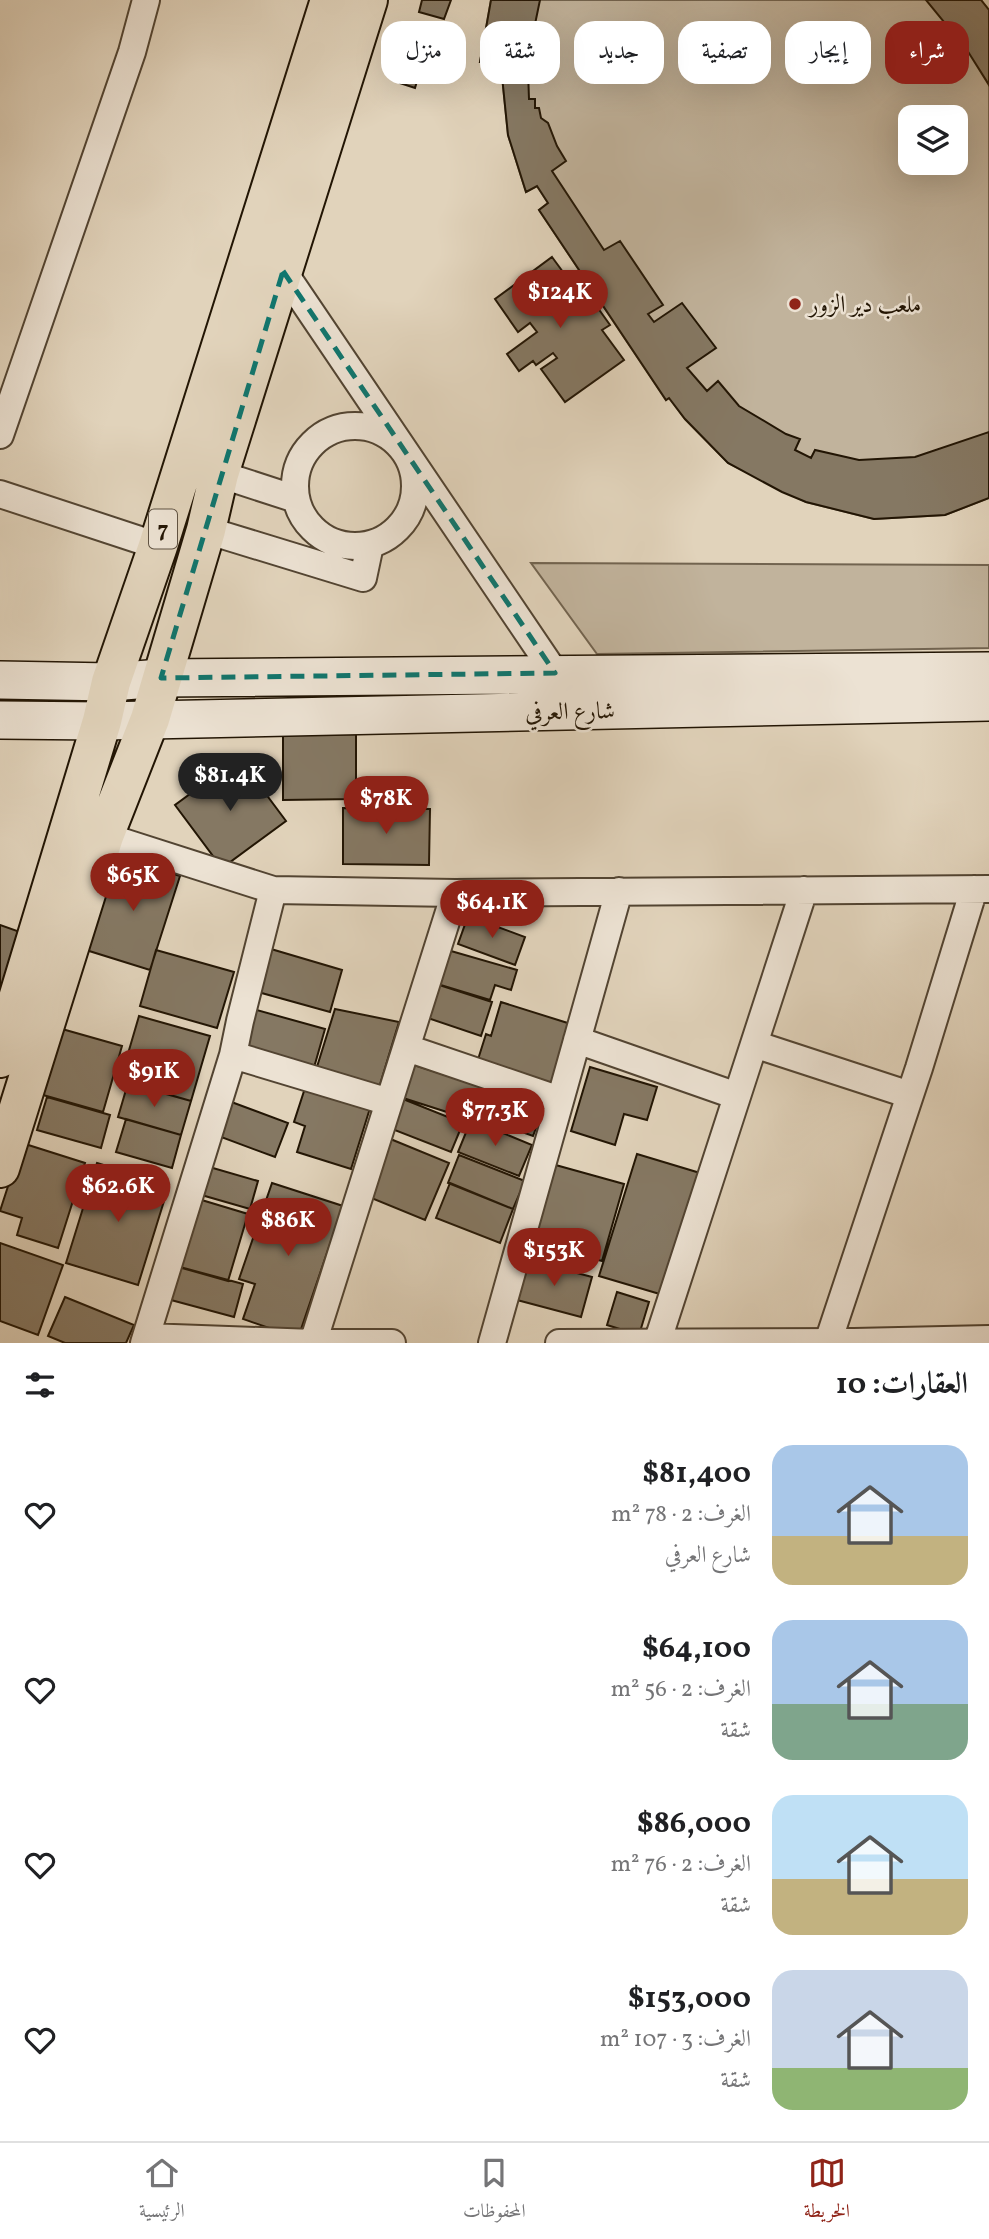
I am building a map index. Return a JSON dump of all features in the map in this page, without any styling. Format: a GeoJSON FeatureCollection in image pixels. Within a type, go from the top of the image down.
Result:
{"type":"FeatureCollection","features":[{"type":"Feature","properties":{"kind":"main road","name":"7"},"geometry":{"type":"LineString","coordinates":[[0,1058],[102,721],[111,682],[158,546],[330,0]]}},
{"type":"Feature","properties":{"kind":"main road","name":"7"},"geometry":{"type":"LineString","coordinates":[[0,1168],[104,836],[150,719],[206,530],[219,474],[368,0]]}},
{"type":"Feature","properties":{"kind":"street"},"geometry":{"type":"LineString","coordinates":[[0,435],[132,52],[146,0]]}},
{"type":"Feature","properties":{"kind":"street"},"geometry":{"type":"LineString","coordinates":[[283,271],[555,673]]}},
{"type":"Feature","properties":{"kind":"street"},"geometry":{"type":"LineString","coordinates":[[349,427],[369,428],[387,435],[402,448],[412,466],[416,485],[413,505],[403,523],[388,537],[370,545],[351,547],[332,542],[315,532],[303,517],[296,499],[296,479],[302,460],[313,444],[330,432],[349,427]]}},
{"type":"Feature","properties":{"kind":"street"},"geometry":{"type":"LineString","coordinates":[[219,474],[296,499]]}},
{"type":"Feature","properties":{"kind":"street"},"geometry":{"type":"LineString","coordinates":[[0,494],[158,546]]}},
{"type":"Feature","properties":{"kind":"street"},"geometry":{"type":"LineString","coordinates":[[206,530],[363,578],[370,545]]}},
{"type":"Feature","properties":{"kind":"street","name":"شارع العرفي"},"geometry":{"type":"LineString","coordinates":[[0,680],[111,682],[161,678],[555,673],[989,671]]}},
{"type":"Feature","properties":{"kind":"street","name":"شارع العرفي"},"geometry":{"type":"LineString","coordinates":[[0,720],[102,721],[989,702]]}},
{"type":"Feature","properties":{"kind":"street"},"geometry":{"type":"LineString","coordinates":[[104,836],[273,890],[456,893],[982,889],[828,1342]]}},
{"type":"Feature","properties":{"kind":"street"},"geometry":{"type":"LineString","coordinates":[[273,890],[233,1055],[145,1340],[391,1343]]}},
{"type":"Feature","properties":{"kind":"street"},"geometry":{"type":"LineString","coordinates":[[657,1343],[804,890]]}},
{"type":"Feature","properties":{"kind":"street"},"geometry":{"type":"LineString","coordinates":[[492,1343],[619,891]]}},
{"type":"Feature","properties":{"kind":"street"},"geometry":{"type":"LineString","coordinates":[[313,1343],[456,893]]}},
{"type":"Feature","properties":{"kind":"street"},"geometry":{"type":"LineString","coordinates":[[577,1040],[737,1096]]}},
{"type":"Feature","properties":{"kind":"street"},"geometry":{"type":"LineString","coordinates":[[754,1044],[910,1096]]}},
{"type":"Feature","properties":{"kind":"street"},"geometry":{"type":"LineString","coordinates":[[407,1048],[560,1100]]}},
{"type":"Feature","properties":{"kind":"street"},"geometry":{"type":"LineString","coordinates":[[233,1055],[389,1102]]}},
{"type":"Feature","properties":{"kind":"street"},"geometry":{"type":"LineString","coordinates":[[559,1343],[989,1339]]}},
{"type":"Feature","properties":{"kind":"highlighted area"},"geometry":{"type":"Polygon","coordinates":[[[283,271],[555,673],[161,678],[283,271]]]}},
{"type":"Feature","properties":{"kind":"shaded area","name":"ملعب دير الزور"},"geometry":{"type":"Polygon","coordinates":[[[491,0],[981,0],[989,10],[989,498],[945,515],[874,519],[806,502],[728,463],[685,419],[669,398],[666,400],[539,210],[548,203],[537,186],[526,192],[508,135],[503,84],[560,84],[560,21],[487,21],[491,0]]]}},
{"type":"Feature","properties":{"kind":"shaded area"},"geometry":{"type":"Polygon","coordinates":[[[531,563],[989,565],[989,648],[597,654],[531,563]]]}},
{"type":"Feature","properties":{"kind":"building"},"geometry":{"type":"Polygon","coordinates":[[[422,0],[451,0],[444,19],[419,12],[422,0]]]}},
{"type":"Feature","properties":{"kind":"building"},"geometry":{"type":"Polygon","coordinates":[[[491,0],[540,0],[536,21],[487,21],[491,0]]]}},
{"type":"Feature","properties":{"kind":"building"},"geometry":{"type":"Polygon","coordinates":[[[926,0],[981,0],[989,10],[989,85],[969,53],[969,21],[943,21],[926,0]]]}},
{"type":"Feature","properties":{"kind":"building"},"geometry":{"type":"Polygon","coordinates":[[[503,84],[528,84],[529,99],[535,99],[535,108],[539,108],[541,118],[548,123],[566,161],[552,171],[604,250],[620,241],[663,305],[648,314],[654,322],[682,303],[716,348],[687,368],[707,391],[718,381],[739,406],[786,434],[800,439],[795,450],[811,458],[815,450],[859,460],[915,457],[989,432],[989,498],[945,515],[874,519],[806,502],[728,463],[685,419],[669,398],[666,400],[539,210],[548,203],[537,186],[526,192],[508,135],[503,84]]]}},
{"type":"Feature","properties":{"kind":"building"},"geometry":{"type":"Polygon","coordinates":[[[552,257],[574,287],[580,283],[610,325],[602,330],[624,360],[565,402],[541,369],[557,358],[553,353],[536,365],[533,361],[519,371],[507,354],[537,332],[530,323],[518,332],[495,299],[552,257]]]}},
{"type":"Feature","properties":{"kind":"building"},"geometry":{"type":"Polygon","coordinates":[[[356,734],[356,799],[283,800],[283,735],[356,734]]]}},
{"type":"Feature","properties":{"kind":"building"},"geometry":{"type":"Polygon","coordinates":[[[239,758],[286,821],[222,868],[175,805],[239,758]]]}},
{"type":"Feature","properties":{"kind":"building"},"geometry":{"type":"Polygon","coordinates":[[[343,808],[430,809],[429,865],[343,864],[343,808]]]}},
{"type":"Feature","properties":{"kind":"building"},"geometry":{"type":"Polygon","coordinates":[[[117,856],[180,876],[150,970],[86,950],[117,856]]]}},
{"type":"Feature","properties":{"kind":"building"},"geometry":{"type":"Polygon","coordinates":[[[468,916],[525,937],[515,965],[458,944],[468,916]]]}},
{"type":"Feature","properties":{"kind":"building"},"geometry":{"type":"Polygon","coordinates":[[[0,925],[23,933],[0,1002],[0,925]]]}},
{"type":"Feature","properties":{"kind":"building"},"geometry":{"type":"Polygon","coordinates":[[[271,949],[342,970],[330,1012],[258,992],[271,949]]]}},
{"type":"Feature","properties":{"kind":"building"},"geometry":{"type":"Polygon","coordinates":[[[444,949],[517,970],[511,990],[495,985],[490,1000],[434,983],[444,949]]]}},
{"type":"Feature","properties":{"kind":"building"},"geometry":{"type":"Polygon","coordinates":[[[156,950],[234,972],[217,1028],[140,1006],[156,950]]]}},
{"type":"Feature","properties":{"kind":"building"},"geometry":{"type":"Polygon","coordinates":[[[430,982],[492,1002],[481,1036],[419,1015],[430,982]]]}},
{"type":"Feature","properties":{"kind":"building"},"geometry":{"type":"Polygon","coordinates":[[[501,1002],[574,1025],[553,1093],[475,1069],[486,1034],[491,1036],[501,1002]]]}},
{"type":"Feature","properties":{"kind":"building"},"geometry":{"type":"Polygon","coordinates":[[[253,1009],[325,1029],[313,1071],[241,1051],[253,1009]]]}},
{"type":"Feature","properties":{"kind":"building"},"geometry":{"type":"Polygon","coordinates":[[[335,1009],[399,1022],[379,1088],[316,1070],[335,1009]]]}},
{"type":"Feature","properties":{"kind":"building"},"geometry":{"type":"Polygon","coordinates":[[[139,1016],[210,1036],[191,1101],[120,1081],[139,1016]]]}},
{"type":"Feature","properties":{"kind":"building"},"geometry":{"type":"Polygon","coordinates":[[[55,1027],[122,1046],[103,1112],[36,1093],[55,1027]]]}},
{"type":"Feature","properties":{"kind":"building"},"geometry":{"type":"Polygon","coordinates":[[[411,1064],[486,1088],[475,1121],[400,1097],[411,1064]]]}},
{"type":"Feature","properties":{"kind":"building"},"geometry":{"type":"Polygon","coordinates":[[[590,1067],[657,1087],[647,1120],[624,1114],[615,1145],[571,1131],[590,1067]]]}},
{"type":"Feature","properties":{"kind":"building"},"geometry":{"type":"Polygon","coordinates":[[[128,1083],[191,1101],[181,1135],[118,1117],[128,1083]]]}},
{"type":"Feature","properties":{"kind":"building"},"geometry":{"type":"Polygon","coordinates":[[[306,1085],[371,1105],[351,1169],[297,1152],[305,1126],[294,1122],[306,1085]]]}},
{"type":"Feature","properties":{"kind":"building"},"geometry":{"type":"Polygon","coordinates":[[[491,1090],[543,1109],[533,1136],[481,1117],[491,1090]]]}},
{"type":"Feature","properties":{"kind":"building"},"geometry":{"type":"Polygon","coordinates":[[[47,1097],[110,1115],[101,1148],[37,1130],[47,1097]]]}},
{"type":"Feature","properties":{"kind":"building"},"geometry":{"type":"Polygon","coordinates":[[[403,1099],[463,1123],[451,1152],[392,1129],[403,1099]]]}},
{"type":"Feature","properties":{"kind":"building"},"geometry":{"type":"Polygon","coordinates":[[[226,1100],[288,1123],[275,1157],[213,1134],[226,1100]]]}},
{"type":"Feature","properties":{"kind":"building"},"geometry":{"type":"Polygon","coordinates":[[[126,1119],[181,1135],[172,1168],[116,1152],[126,1119]]]}},
{"type":"Feature","properties":{"kind":"building"},"geometry":{"type":"Polygon","coordinates":[[[471,1120],[532,1145],[519,1176],[458,1152],[471,1120]]]}},
{"type":"Feature","properties":{"kind":"building"},"geometry":{"type":"Polygon","coordinates":[[[388,1138],[449,1163],[425,1220],[364,1195],[388,1138]]]}},
{"type":"Feature","properties":{"kind":"building"},"geometry":{"type":"Polygon","coordinates":[[[22,1143],[85,1163],[58,1248],[17,1235],[22,1218],[0,1211],[22,1143]]]}},
{"type":"Feature","properties":{"kind":"building"},"geometry":{"type":"Polygon","coordinates":[[[637,1154],[700,1173],[663,1295],[599,1276],[637,1154]]]}},
{"type":"Feature","properties":{"kind":"building"},"geometry":{"type":"Polygon","coordinates":[[[459,1155],[525,1181],[513,1209],[448,1183],[459,1155]]]}},
{"type":"Feature","properties":{"kind":"building"},"geometry":{"type":"Polygon","coordinates":[[[97,1163],[169,1185],[138,1285],[66,1263],[97,1163]]]}},
{"type":"Feature","properties":{"kind":"building"},"geometry":{"type":"Polygon","coordinates":[[[552,1164],[624,1184],[602,1261],[530,1241],[552,1164]]]}},
{"type":"Feature","properties":{"kind":"building"},"geometry":{"type":"Polygon","coordinates":[[[206,1166],[258,1181],[250,1209],[198,1194],[206,1166]]]}},
{"type":"Feature","properties":{"kind":"building"},"geometry":{"type":"Polygon","coordinates":[[[272,1183],[343,1206],[298,1338],[243,1319],[255,1284],[239,1279],[272,1183]]]}},
{"type":"Feature","properties":{"kind":"building"},"geometry":{"type":"Polygon","coordinates":[[[450,1183],[513,1209],[500,1243],[436,1218],[450,1183]]]}},
{"type":"Feature","properties":{"kind":"building"},"geometry":{"type":"Polygon","coordinates":[[[195,1198],[248,1214],[228,1281],[175,1266],[195,1198]]]}},
{"type":"Feature","properties":{"kind":"building"},"geometry":{"type":"Polygon","coordinates":[[[0,1243],[63,1265],[38,1335],[0,1321],[0,1243]]]}},
{"type":"Feature","properties":{"kind":"building"},"geometry":{"type":"Polygon","coordinates":[[[528,1260],[592,1277],[581,1317],[517,1300],[528,1260]]]}},
{"type":"Feature","properties":{"kind":"building"},"geometry":{"type":"Polygon","coordinates":[[[180,1267],[243,1284],[234,1317],[171,1300],[180,1267]]]}},
{"type":"Feature","properties":{"kind":"building"},"geometry":{"type":"Polygon","coordinates":[[[617,1292],[649,1302],[639,1335],[607,1325],[617,1292]]]}},
{"type":"Feature","properties":{"kind":"building"},"geometry":{"type":"Polygon","coordinates":[[[65,1297],[134,1325],[126,1343],[65,1343],[48,1336],[65,1297]]]}},
{"type":"Feature","properties":{"kind":"place","name":"ملعب دير الزور"},"geometry":{"type":"Point","coordinates":[795,304]}}]}
